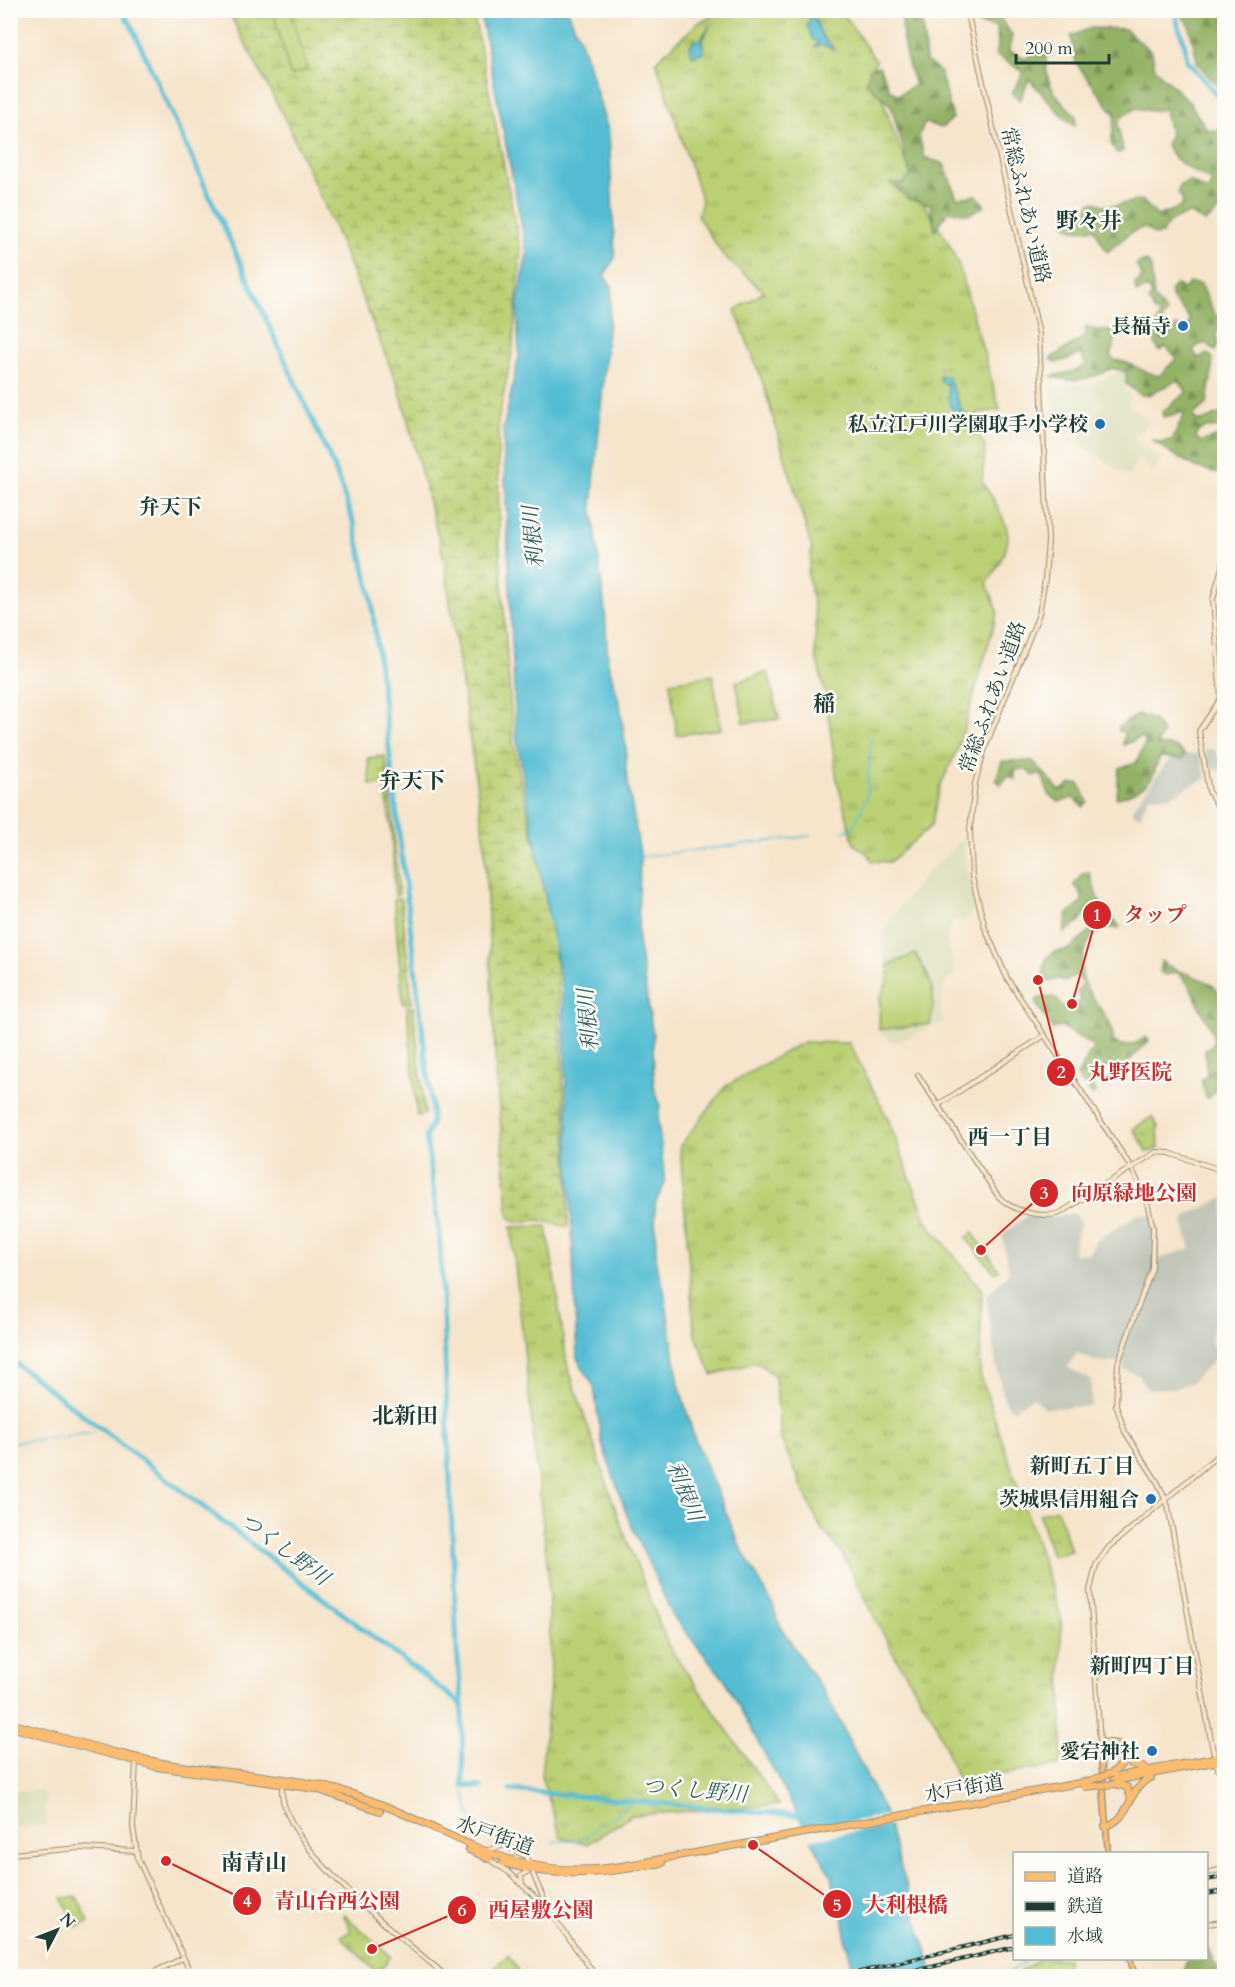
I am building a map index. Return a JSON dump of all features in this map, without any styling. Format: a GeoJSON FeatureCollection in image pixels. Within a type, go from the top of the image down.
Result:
{"type":"FeatureCollection","features":[{"type":"Feature","properties":{"kind":"highway","name":"水戸街道"},"geometry":{"type":"LineString","coordinates":[[10,1725],[179,1771],[302,1786],[339,1795],[481,1855],[532,1872],[615,1867],[1085,1784]]}},
{"type":"Feature","properties":{"kind":"highway"},"geometry":{"type":"LineString","coordinates":[[1100,1742],[1118,1744],[1130,1762],[1138,1768],[1162,1770]]}},
{"type":"Feature","properties":{"kind":"highway"},"geometry":{"type":"LineString","coordinates":[[1114,1779],[1122,1764],[1124,1752]]}},
{"type":"Feature","properties":{"kind":"highway"},"geometry":{"type":"LineString","coordinates":[[1216,1762],[1224,1755]]}},
{"type":"Feature","properties":{"kind":"highway","name":"水戸街道"},"geometry":{"type":"LineString","coordinates":[[136,1759],[329,1788],[367,1800],[472,1847],[526,1863],[541,1870]]}},
{"type":"Feature","properties":{"kind":"highway"},"geometry":{"type":"LineString","coordinates":[[1085,1784],[1224,1760]]}},
{"type":"Feature","properties":{"kind":"highway"},"geometry":{"type":"LineString","coordinates":[[1105,1826],[1116,1821],[1140,1784],[1162,1770]]}},
{"type":"Feature","properties":{"kind":"highway"},"geometry":{"type":"LineString","coordinates":[[1085,1784],[1114,1779],[1127,1787],[1131,1800]]}},
{"type":"Feature","properties":{"kind":"main road"},"geometry":{"type":"LineString","coordinates":[[1100,1742],[1108,1852]]}},
{"type":"Feature","properties":{"kind":"main road"},"geometry":{"type":"LineString","coordinates":[[1130,1960],[1136,1977]]}},
{"type":"Feature","properties":{"kind":"street","name":"常総ふれあい道路"},"geometry":{"type":"LineString","coordinates":[[967,10],[1039,334],[1048,541],[1046,579],[1039,614],[986,745],[975,783],[971,814],[971,863],[976,896],[991,945],[1007,978],[1131,1167],[1150,1212],[1153,1255],[1145,1293],[1118,1363],[1115,1380],[1116,1405],[1125,1432],[1166,1499],[1216,1762],[1224,1778]]}},
{"type":"Feature","properties":{"kind":"street"},"geometry":{"type":"LineString","coordinates":[[1224,560],[1212,599],[1221,698],[1199,731],[1209,792],[1224,816]]}},
{"type":"Feature","properties":{"kind":"street"},"geometry":{"type":"LineString","coordinates":[[938,1105],[1045,1035]]}},
{"type":"Feature","properties":{"kind":"street"},"geometry":{"type":"LineString","coordinates":[[918,1075],[998,1196],[1016,1209],[1049,1216],[1060,1213],[1153,1153],[1161,1152],[1224,1171]]}},
{"type":"Feature","properties":{"kind":"street"},"geometry":{"type":"LineString","coordinates":[[1100,1742],[1089,1599],[1091,1580],[1098,1560],[1109,1546],[1224,1450]]}},
{"type":"Feature","properties":{"kind":"street"},"geometry":{"type":"LineString","coordinates":[[136,1759],[133,1827],[136,1851],[143,1876],[192,1977]]}},
{"type":"Feature","properties":{"kind":"street"},"geometry":{"type":"LineString","coordinates":[[1216,1762],[1224,1771]]}},
{"type":"Feature","properties":{"kind":"street"},"geometry":{"type":"LineString","coordinates":[[282,1788],[284,1811],[318,1861],[446,1977]]}},
{"type":"Feature","properties":{"kind":"street"},"geometry":{"type":"LineString","coordinates":[[472,1847],[489,1850],[506,1846],[525,1856],[526,1863],[500,1854],[498,1848]]}},
{"type":"Feature","properties":{"kind":"street"},"geometry":{"type":"LineString","coordinates":[[10,1854],[80,1848],[136,1851]]}},
{"type":"Feature","properties":{"kind":"street"},"geometry":{"type":"LineString","coordinates":[[481,1855],[508,1870],[549,1911],[582,1954],[596,1977]]}},
{"type":"Feature","properties":{"kind":"street"},"geometry":{"type":"LineString","coordinates":[[1208,1873],[1224,1869]]}},
{"type":"Feature","properties":{"kind":"street"},"geometry":{"type":"LineString","coordinates":[[522,1883],[522,1874],[532,1872],[549,1911]]}},
{"type":"Feature","properties":{"kind":"street"},"geometry":{"type":"LineString","coordinates":[[1208,1924],[1224,1922]]}},
{"type":"Feature","properties":{"kind":"street"},"geometry":{"type":"LineString","coordinates":[[146,1977],[183,1959]]}},
{"type":"Feature","properties":{"kind":"shaded area","name":"私立江戸川学園取手小学校"},"geometry":{"type":"Polygon","coordinates":[[[1122,372],[1125,376],[1125,390],[1131,396],[1128,404],[1149,421],[1134,439],[1161,459],[1153,472],[1138,459],[1128,476],[1084,447],[1077,431],[1054,428],[1051,388],[1099,381],[1122,372]]]}},
{"type":"Feature","properties":{"kind":"shaded area"},"geometry":{"type":"Polygon","coordinates":[[[1206,749],[1215,749],[1216,754],[1224,760],[1219,771],[1207,766],[1206,749]]]}},
{"type":"Feature","properties":{"kind":"shaded area"},"geometry":{"type":"Polygon","coordinates":[[[1200,753],[1206,778],[1169,797],[1150,795],[1141,813],[1142,816],[1137,816],[1132,811],[1172,756],[1200,753]]]}},
{"type":"Feature","properties":{"kind":"shaded area"},"geometry":{"type":"Polygon","coordinates":[[[964,837],[966,866],[976,910],[971,912],[964,921],[953,920],[946,937],[956,973],[944,984],[941,1008],[943,1022],[895,1043],[882,1034],[880,998],[887,964],[883,947],[886,928],[902,903],[934,865],[941,861],[964,837]]]}},
{"type":"Feature","properties":{"kind":"shaded area"},"geometry":{"type":"Polygon","coordinates":[[[1224,1197],[1224,1326],[1213,1332],[1211,1344],[1216,1350],[1215,1358],[1198,1376],[1190,1383],[1175,1388],[1147,1389],[1139,1375],[1123,1369],[1124,1364],[1095,1361],[1077,1353],[1067,1367],[1091,1380],[1091,1406],[1044,1408],[1034,1397],[1014,1409],[1009,1408],[1004,1399],[995,1358],[986,1297],[1009,1272],[1002,1235],[1030,1214],[1051,1217],[1072,1213],[1077,1216],[1080,1223],[1073,1251],[1075,1255],[1089,1253],[1096,1241],[1138,1214],[1156,1215],[1159,1259],[1191,1248],[1183,1223],[1187,1216],[1224,1197]]]}},
{"type":"Feature","properties":{"kind":"shaded area"},"geometry":{"type":"Polygon","coordinates":[[[38,1790],[47,1796],[44,1810],[47,1825],[11,1828],[11,1792],[38,1790]]]}},
{"type":"Feature","properties":{"kind":"green space"},"geometry":{"type":"Polygon","coordinates":[[[762,10],[841,10],[876,61],[868,78],[879,90],[899,146],[927,209],[950,245],[960,269],[1000,410],[977,413],[972,422],[985,447],[982,482],[998,509],[1008,537],[1006,549],[987,584],[998,611],[959,746],[940,786],[931,826],[890,862],[872,861],[868,854],[854,844],[837,780],[826,697],[815,652],[816,619],[808,575],[812,549],[763,383],[735,310],[764,292],[723,255],[698,217],[702,201],[656,61],[698,23],[724,11],[751,16],[762,10]]]}},
{"type":"Feature","properties":{"kind":"green space"},"geometry":{"type":"Polygon","coordinates":[[[228,11],[473,11],[521,252],[512,354],[498,422],[499,539],[513,741],[552,927],[558,983],[568,1170],[568,1227],[540,1220],[516,1222],[509,1217],[496,1075],[484,837],[444,559],[400,391],[332,222],[284,117],[228,11]]]}},
{"type":"Feature","properties":{"kind":"green space"},"geometry":{"type":"Polygon","coordinates":[[[273,11],[290,11],[307,70],[290,75],[273,11]]]}},
{"type":"Feature","properties":{"kind":"green space"},"geometry":{"type":"Polygon","coordinates":[[[903,11],[926,11],[922,20],[926,61],[940,72],[953,118],[942,128],[925,123],[919,135],[924,157],[944,164],[957,198],[977,195],[985,206],[969,214],[948,211],[935,231],[930,204],[909,199],[890,183],[903,183],[911,176],[891,106],[866,83],[870,69],[879,66],[890,90],[898,95],[915,85],[904,48],[903,11]]]}},
{"type":"Feature","properties":{"kind":"green space"},"geometry":{"type":"Polygon","coordinates":[[[940,11],[975,11],[999,17],[1012,35],[1009,51],[1026,59],[1035,51],[1046,53],[1049,81],[1062,102],[1076,116],[1075,126],[1063,117],[1029,79],[1020,100],[1012,93],[1024,72],[995,54],[998,47],[997,27],[979,24],[940,11]]]}},
{"type":"Feature","properties":{"kind":"green space"},"geometry":{"type":"Polygon","coordinates":[[[1178,11],[1224,11],[1224,94],[1198,64],[1189,25],[1178,11]]]}},
{"type":"Feature","properties":{"kind":"green space"},"geometry":{"type":"Polygon","coordinates":[[[1091,28],[1125,29],[1152,52],[1155,69],[1190,103],[1207,130],[1224,130],[1224,208],[1205,222],[1190,214],[1173,220],[1162,234],[1155,235],[1144,227],[1130,233],[1107,252],[1094,228],[1082,230],[1068,227],[1065,224],[1066,215],[1072,212],[1085,214],[1090,203],[1096,202],[1107,207],[1142,200],[1157,216],[1181,207],[1183,200],[1178,193],[1180,185],[1190,181],[1207,191],[1211,185],[1211,180],[1185,166],[1166,145],[1171,134],[1164,109],[1151,111],[1136,108],[1120,118],[1118,125],[1123,151],[1117,153],[1111,144],[1115,115],[1076,63],[1071,36],[1091,28]]]}},
{"type":"Feature","properties":{"kind":"green space"},"geometry":{"type":"Polygon","coordinates":[[[1147,261],[1151,267],[1154,298],[1167,313],[1162,319],[1163,325],[1170,332],[1176,326],[1187,329],[1190,320],[1171,296],[1170,291],[1176,285],[1185,289],[1189,283],[1201,284],[1215,315],[1224,318],[1223,328],[1216,333],[1218,345],[1215,351],[1206,343],[1197,346],[1193,351],[1198,358],[1207,354],[1212,357],[1213,361],[1207,404],[1193,415],[1196,420],[1202,421],[1224,412],[1224,427],[1206,428],[1198,431],[1196,437],[1201,442],[1224,434],[1224,472],[1196,467],[1151,439],[1161,443],[1173,439],[1185,412],[1163,417],[1162,412],[1187,392],[1178,380],[1148,395],[1141,395],[1126,384],[1126,372],[1112,368],[1097,375],[1075,380],[1051,376],[1076,371],[1086,365],[1081,354],[1057,363],[1050,359],[1085,336],[1086,326],[1095,330],[1112,331],[1117,336],[1110,356],[1114,360],[1125,362],[1153,374],[1159,376],[1177,358],[1166,347],[1159,351],[1152,337],[1160,314],[1154,311],[1149,300],[1152,294],[1147,288],[1136,293],[1135,284],[1143,277],[1136,265],[1147,261]]]}},
{"type":"Feature","properties":{"kind":"green space"},"geometry":{"type":"Polygon","coordinates":[[[768,672],[779,719],[744,723],[736,682],[768,672]]]}},
{"type":"Feature","properties":{"kind":"green space"},"geometry":{"type":"Polygon","coordinates":[[[713,675],[721,729],[677,735],[670,682],[713,675]]]}},
{"type":"Feature","properties":{"kind":"green space"},"geometry":{"type":"Polygon","coordinates":[[[1138,714],[1153,720],[1163,733],[1157,745],[1177,747],[1185,755],[1182,759],[1161,757],[1147,784],[1133,793],[1118,798],[1116,797],[1120,768],[1136,763],[1146,741],[1141,737],[1123,745],[1124,732],[1119,731],[1119,727],[1138,714]]]}},
{"type":"Feature","properties":{"kind":"green space"},"geometry":{"type":"Polygon","coordinates":[[[385,756],[389,784],[370,785],[368,758],[385,756]]]}},
{"type":"Feature","properties":{"kind":"green space"},"geometry":{"type":"Polygon","coordinates":[[[1002,761],[1033,761],[1060,791],[1071,784],[1079,784],[1088,802],[1083,807],[1073,798],[1059,802],[1050,796],[1042,776],[1037,774],[1034,776],[1025,769],[1015,770],[1015,779],[1008,776],[1001,784],[996,780],[1002,761]]]}},
{"type":"Feature","properties":{"kind":"green space"},"geometry":{"type":"Polygon","coordinates":[[[385,787],[390,787],[399,894],[395,895],[391,828],[385,787]]]}},
{"type":"Feature","properties":{"kind":"green space"},"geometry":{"type":"Polygon","coordinates":[[[1089,872],[1098,899],[1120,927],[1096,931],[1088,943],[1082,960],[1082,974],[1086,986],[1107,1018],[1112,1029],[1113,1041],[1126,1045],[1146,1037],[1149,1041],[1123,1067],[1102,1068],[1086,1074],[1096,1093],[1092,1095],[1077,1076],[1094,1046],[1061,1026],[1053,1029],[1035,1002],[1039,998],[1054,997],[1069,1012],[1081,1001],[1077,991],[1083,984],[1077,974],[1065,982],[1059,979],[1048,982],[1043,975],[1046,958],[1054,952],[1070,949],[1098,923],[1095,905],[1092,904],[1079,922],[1064,933],[1068,914],[1082,901],[1079,890],[1074,885],[1081,875],[1089,872]]]}},
{"type":"Feature","properties":{"kind":"green space"},"geometry":{"type":"Polygon","coordinates":[[[401,898],[412,1003],[403,1004],[394,900],[401,898]]]}},
{"type":"Feature","properties":{"kind":"green space"},"geometry":{"type":"Polygon","coordinates":[[[915,954],[932,987],[933,1003],[930,1024],[879,1030],[880,998],[890,977],[888,965],[915,954]]]}},
{"type":"Feature","properties":{"kind":"green space"},"geometry":{"type":"Polygon","coordinates":[[[1161,961],[1212,985],[1222,1002],[1225,1027],[1223,1083],[1209,1098],[1206,1097],[1201,1080],[1207,1076],[1205,1050],[1214,1043],[1212,1031],[1189,985],[1176,972],[1166,975],[1160,972],[1161,961]]]}},
{"type":"Feature","properties":{"kind":"green space"},"geometry":{"type":"Polygon","coordinates":[[[407,1007],[413,1007],[425,1114],[417,1116],[407,1007]]]}},
{"type":"Feature","properties":{"kind":"green space"},"geometry":{"type":"Polygon","coordinates":[[[803,1042],[849,1043],[888,1119],[927,1222],[982,1290],[980,1374],[1061,1616],[1062,1765],[958,1781],[935,1721],[893,1653],[841,1551],[820,1527],[781,1439],[775,1376],[757,1362],[712,1375],[694,1331],[680,1146],[726,1086],[803,1042]]]}},
{"type":"Feature","properties":{"kind":"green space"},"geometry":{"type":"Polygon","coordinates":[[[1152,1117],[1158,1126],[1159,1149],[1148,1152],[1133,1129],[1152,1117]]]}},
{"type":"Feature","properties":{"kind":"green space"},"geometry":{"type":"Polygon","coordinates":[[[547,1226],[567,1364],[618,1517],[668,1645],[779,1805],[632,1815],[588,1844],[561,1837],[541,1776],[551,1675],[548,1573],[511,1227],[547,1226]]]}},
{"type":"Feature","properties":{"kind":"green space"},"geometry":{"type":"Polygon","coordinates":[[[973,1233],[999,1270],[995,1273],[966,1238],[973,1233]]]}},
{"type":"Feature","properties":{"kind":"green space"},"geometry":{"type":"Polygon","coordinates":[[[1057,1509],[1071,1551],[1052,1556],[1039,1514],[1057,1509]]]}},
{"type":"Feature","properties":{"kind":"green space"},"geometry":{"type":"Polygon","coordinates":[[[77,1897],[89,1922],[76,1927],[62,1898],[77,1897]]]}},
{"type":"Feature","properties":{"kind":"green space"},"geometry":{"type":"Polygon","coordinates":[[[343,1914],[391,1956],[378,1972],[380,1976],[341,1937],[351,1931],[343,1914]]]}},
{"type":"Feature","properties":{"kind":"green space"},"geometry":{"type":"Polygon","coordinates":[[[1208,1950],[1222,1976],[1183,1976],[1187,1960],[1208,1960],[1208,1950]]]}},
{"type":"Feature","properties":{"kind":"green space"},"geometry":{"type":"Polygon","coordinates":[[[508,1955],[519,1971],[509,1976],[502,1976],[495,1967],[508,1955]]]}},
{"type":"Feature","properties":{"kind":"green space"},"geometry":{"type":"Polygon","coordinates":[[[1038,1960],[1067,1960],[1067,1976],[1013,1976],[1038,1960]]]}},
{"type":"Feature","properties":{"kind":"water","name":"利根川"},"geometry":{"type":"Polygon","coordinates":[[[480,11],[568,11],[583,46],[609,134],[615,257],[604,276],[612,286],[592,505],[605,611],[608,663],[620,705],[626,748],[626,771],[640,853],[638,940],[653,1035],[654,1086],[660,1105],[658,1120],[665,1183],[655,1204],[656,1264],[663,1285],[679,1384],[694,1437],[740,1546],[772,1603],[781,1628],[829,1700],[884,1811],[934,1976],[855,1976],[845,1938],[844,1920],[831,1876],[724,1679],[673,1616],[628,1518],[602,1444],[594,1387],[577,1358],[562,988],[516,736],[503,429],[519,356],[517,305],[527,253],[480,11]]]}},
{"type":"Feature","properties":{"kind":"water"},"geometry":{"type":"Polygon","coordinates":[[[809,12],[823,37],[834,49],[822,45],[815,47],[819,41],[813,40],[807,26],[810,19],[809,12]]]}},
{"type":"Feature","properties":{"kind":"water"},"geometry":{"type":"Polygon","coordinates":[[[710,26],[702,41],[704,52],[693,56],[689,49],[693,41],[700,40],[710,26]]]}},
{"type":"Feature","properties":{"kind":"water"},"geometry":{"type":"Polygon","coordinates":[[[939,375],[948,377],[962,411],[955,413],[950,406],[947,384],[941,382],[939,375]]]}},
{"type":"Feature","properties":{"kind":"pier"},"geometry":{"type":"Polygon","coordinates":[[[888,1815],[891,1825],[808,1840],[802,1830],[888,1815]]]}},
{"type":"Feature","properties":{"kind":"waterway"},"geometry":{"type":"LineString","coordinates":[[121,10],[131,25],[334,467],[354,524],[371,596],[432,1110],[432,1123],[426,1136],[440,1239],[457,1651],[462,1705]]}},
{"type":"Feature","properties":{"kind":"waterway"},"geometry":{"type":"LineString","coordinates":[[1042,10],[1067,10]]}},
{"type":"Feature","properties":{"kind":"waterway"},"geometry":{"type":"LineString","coordinates":[[1170,10],[1174,11],[1187,60],[1224,103]]}},
{"type":"Feature","properties":{"kind":"waterway"},"geometry":{"type":"LineString","coordinates":[[1220,120],[1224,114]]}},
{"type":"Feature","properties":{"kind":"waterway"},"geometry":{"type":"LineString","coordinates":[[10,198],[19,233],[18,255],[10,290]]}},
{"type":"Feature","properties":{"kind":"waterway"},"geometry":{"type":"LineString","coordinates":[[843,832],[852,829],[867,798],[871,737]]}},
{"type":"Feature","properties":{"kind":"waterway"},"geometry":{"type":"LineString","coordinates":[[641,857],[810,836]]}},
{"type":"Feature","properties":{"kind":"waterway","name":"つくし野川"},"geometry":{"type":"LineString","coordinates":[[10,1359],[462,1705],[463,1785],[481,1787]]}},
{"type":"Feature","properties":{"kind":"waterway"},"geometry":{"type":"LineString","coordinates":[[10,1443],[94,1433]]}},
{"type":"Feature","properties":{"kind":"waterway"},"geometry":{"type":"LineString","coordinates":[[463,1785],[470,1814],[478,1826],[490,1835]]}},
{"type":"Feature","properties":{"kind":"waterway","name":"つくし野川"},"geometry":{"type":"LineString","coordinates":[[510,1790],[804,1816]]}},
{"type":"Feature","properties":{"kind":"waterway"},"geometry":{"type":"LineString","coordinates":[[552,1842],[581,1840],[637,1800]]}},
{"type":"Feature","properties":{"kind":"waterway"},"geometry":{"type":"LineString","coordinates":[[1003,1976],[1028,1960]]}},
{"type":"Feature","properties":{"kind":"railway"},"geometry":{"type":"LineString","coordinates":[[1208,1880],[1224,1877]]}},
{"type":"Feature","properties":{"kind":"railway"},"geometry":{"type":"LineString","coordinates":[[1208,1894],[1224,1891]]}},
{"type":"Feature","properties":{"kind":"railway"},"geometry":{"type":"LineString","coordinates":[[843,1976],[1013,1935]]}},
{"type":"Feature","properties":{"kind":"railway"},"geometry":{"type":"LineString","coordinates":[[894,1976],[1013,1947]]}},
{"type":"Feature","properties":{"kind":"place","name":"長福寺"},"geometry":{"type":"Point","coordinates":[1183,326]}},
{"type":"Feature","properties":{"kind":"place","name":"私立江戸川学園取手小学校"},"geometry":{"type":"Point","coordinates":[1100,424]}},
{"type":"Feature","properties":{"kind":"place","name":"丸野医院"},"geometry":{"type":"Point","coordinates":[1038,980]}},
{"type":"Feature","properties":{"kind":"place","name":"タップ"},"geometry":{"type":"Point","coordinates":[1072,1004]}},
{"type":"Feature","properties":{"kind":"place","name":"向原緑地公園"},"geometry":{"type":"Point","coordinates":[981,1250]}},
{"type":"Feature","properties":{"kind":"place","name":"茨城県信用組合"},"geometry":{"type":"Point","coordinates":[1151,1499]}},
{"type":"Feature","properties":{"kind":"place","name":"愛宕神社"},"geometry":{"type":"Point","coordinates":[1152,1751]}},
{"type":"Feature","properties":{"kind":"place","name":"大利根橋"},"geometry":{"type":"Point","coordinates":[753,1845]}},
{"type":"Feature","properties":{"kind":"place","name":"青山台西公園"},"geometry":{"type":"Point","coordinates":[166,1861]}},
{"type":"Feature","properties":{"kind":"place","name":"西屋敷公園"},"geometry":{"type":"Point","coordinates":[372,1949]}},
{"type":"Feature","properties":{"kind":"district","name":"野々井"},"geometry":{"type":"Point","coordinates":[1089,220]}},
{"type":"Feature","properties":{"kind":"district","name":"弁天下"},"geometry":{"type":"Point","coordinates":[170,507]}},
{"type":"Feature","properties":{"kind":"district","name":"稲"},"geometry":{"type":"Point","coordinates":[824,703]}},
{"type":"Feature","properties":{"kind":"district","name":"弁天下"},"geometry":{"type":"Point","coordinates":[412,780]}},
{"type":"Feature","properties":{"kind":"district","name":"西一丁目"},"geometry":{"type":"Point","coordinates":[1010,1137]}},
{"type":"Feature","properties":{"kind":"district","name":"北新田"},"geometry":{"type":"Point","coordinates":[405,1415]}},
{"type":"Feature","properties":{"kind":"district","name":"新町五丁目"},"geometry":{"type":"Point","coordinates":[1082,1466]}},
{"type":"Feature","properties":{"kind":"district","name":"新町四丁目"},"geometry":{"type":"Point","coordinates":[1142,1666]}},
{"type":"Feature","properties":{"kind":"district","name":"南青山"},"geometry":{"type":"Point","coordinates":[254,1862]}}]}
